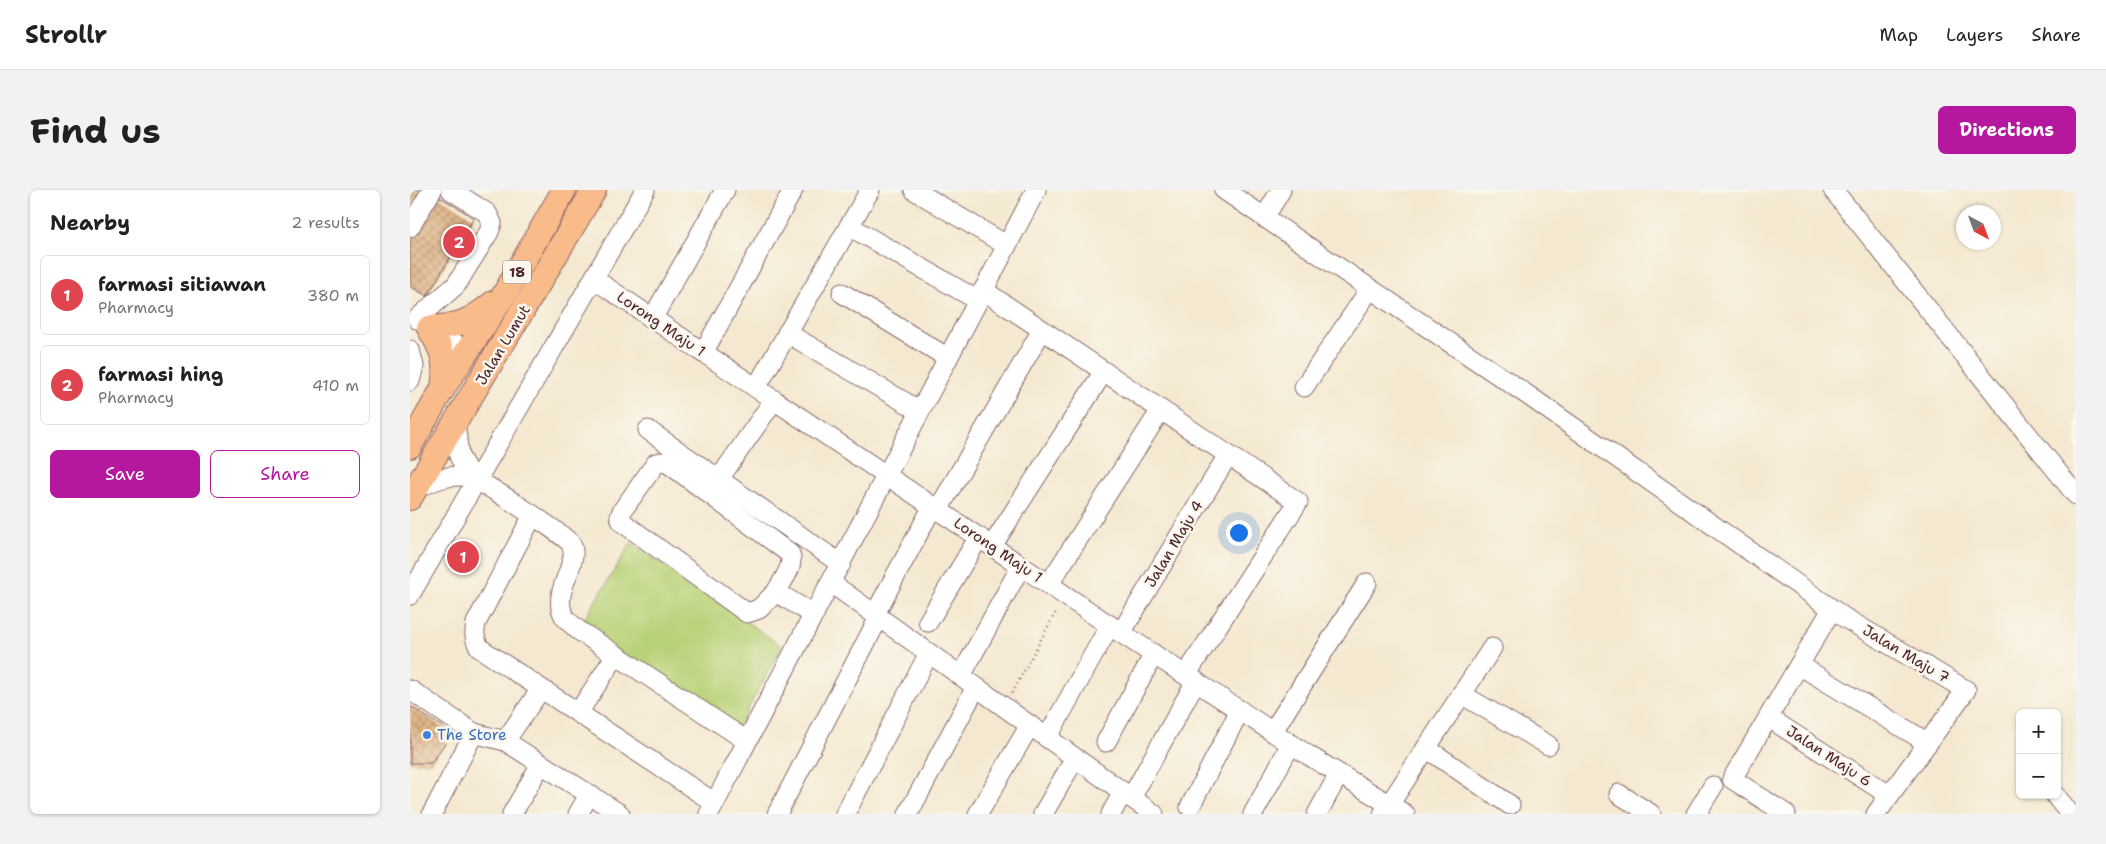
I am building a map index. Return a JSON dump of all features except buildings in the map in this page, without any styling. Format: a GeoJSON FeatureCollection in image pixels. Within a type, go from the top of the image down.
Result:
{"type":"FeatureCollection","features":[{"type":"Feature","properties":{"kind":"main road","name":"Jalan Lumut"},"geometry":{"type":"LineString","coordinates":[[410,446],[442,390],[505,293],[564,190]]}},
{"type":"Feature","properties":{"kind":"main road","name":"Jalan Lumut"},"geometry":{"type":"LineString","coordinates":[[412,494],[515,326],[594,190]]}},
{"type":"Feature","properties":{"kind":"main road"},"geometry":{"type":"LineString","coordinates":[[419,320],[459,325],[471,320],[505,293]]}},
{"type":"Feature","properties":{"kind":"main road"},"geometry":{"type":"LineString","coordinates":[[419,320],[445,358],[446,372],[442,390]]}},
{"type":"Feature","properties":{"kind":"main road"},"geometry":{"type":"LineString","coordinates":[[461,413],[473,378],[471,360],[467,351],[483,350],[491,346],[515,326]]}},
{"type":"Feature","properties":{"kind":"street"},"geometry":{"type":"LineString","coordinates":[[410,227],[432,190]]}},
{"type":"Feature","properties":{"kind":"street"},"geometry":{"type":"LineString","coordinates":[[451,190],[487,213],[492,223],[489,232],[456,285],[419,320],[467,351]]}},
{"type":"Feature","properties":{"kind":"street"},"geometry":{"type":"LineString","coordinates":[[410,595],[474,479],[645,190]]}},
{"type":"Feature","properties":{"kind":"street"},"geometry":{"type":"LineString","coordinates":[[652,318],[725,190]]}},
{"type":"Feature","properties":{"kind":"street"},"geometry":{"type":"LineString","coordinates":[[703,353],[792,190]]}},
{"type":"Feature","properties":{"kind":"street"},"geometry":{"type":"LineString","coordinates":[[756,388],[870,190]]}},
{"type":"Feature","properties":{"kind":"street"},"geometry":{"type":"LineString","coordinates":[[914,190],[1006,245]]}},
{"type":"Feature","properties":{"kind":"street"},"geometry":{"type":"LineString","coordinates":[[532,515],[476,623],[474,631],[476,644],[578,713],[712,809],[1036,190]]}},
{"type":"Feature","properties":{"kind":"street","name":"Jalan Maju 7"},"geometry":{"type":"LineString","coordinates":[[1224,190],[1529,396],[1838,613],[1966,690],[1928,743]]}},
{"type":"Feature","properties":{"kind":"street"},"geometry":{"type":"LineString","coordinates":[[1264,218],[1281,190]]}},
{"type":"Feature","properties":{"kind":"street"},"geometry":{"type":"LineString","coordinates":[[1833,190],[2076,495]]}},
{"type":"Feature","properties":{"kind":"street"},"geometry":{"type":"LineString","coordinates":[[849,226],[1042,330],[1298,502],[1191,678],[1127,795],[1112,814]]}},
{"type":"Feature","properties":{"kind":"street","name":"Lorong Maju 1"},"geometry":{"type":"LineString","coordinates":[[594,279],[1115,629],[1340,774],[1392,811]]}},
{"type":"Feature","properties":{"kind":"street"},"geometry":{"type":"LineString","coordinates":[[1304,387],[1370,290]]}},
{"type":"Feature","properties":{"kind":"street"},"geometry":{"type":"LineString","coordinates":[[842,293],[948,358]]}},
{"type":"Feature","properties":{"kind":"street"},"geometry":{"type":"LineString","coordinates":[[777,814],[877,616],[935,508],[1042,330]]}},
{"type":"Feature","properties":{"kind":"street"},"geometry":{"type":"LineString","coordinates":[[787,333],[920,411]]}},
{"type":"Feature","properties":{"kind":"street"},"geometry":{"type":"LineString","coordinates":[[410,350],[414,366],[410,381]]}},
{"type":"Feature","properties":{"kind":"street"},"geometry":{"type":"LineString","coordinates":[[928,622],[986,542],[1104,371]]}},
{"type":"Feature","properties":{"kind":"street"},"geometry":{"type":"LineString","coordinates":[[718,479],[774,400]]}},
{"type":"Feature","properties":{"kind":"street"},"geometry":{"type":"LineString","coordinates":[[1049,584],[1161,410]]}},
{"type":"Feature","properties":{"kind":"street"},"geometry":{"type":"LineString","coordinates":[[461,413],[459,456],[474,479],[532,515],[571,544],[573,556],[560,595],[560,606],[563,616],[578,630],[747,741]]}},
{"type":"Feature","properties":{"kind":"street"},"geometry":{"type":"LineString","coordinates":[[648,430],[841,564]]}},
{"type":"Feature","properties":{"kind":"street","name":"Jalan Maju 4"},"geometry":{"type":"LineString","coordinates":[[1047,738],[1228,455]]}},
{"type":"Feature","properties":{"kind":"street"},"geometry":{"type":"LineString","coordinates":[[662,462],[669,464],[790,554],[792,559],[790,568],[776,592],[759,609],[747,613],[622,522],[620,516],[622,511],[656,464],[662,462]]}},
{"type":"Feature","properties":{"kind":"street"},"geometry":{"type":"LineString","coordinates":[[412,494],[444,477],[474,479]]}},
{"type":"Feature","properties":{"kind":"street"},"geometry":{"type":"LineString","coordinates":[[961,676],[1022,566]]}},
{"type":"Feature","properties":{"kind":"street"},"geometry":{"type":"LineString","coordinates":[[832,582],[1154,814]]}},
{"type":"Feature","properties":{"kind":"street"},"geometry":{"type":"LineString","coordinates":[[1273,731],[1367,583]]}},
{"type":"Feature","properties":{"kind":"street"},"geometry":{"type":"LineString","coordinates":[[776,592],[814,616]]}},
{"type":"Feature","properties":{"kind":"street"},"geometry":{"type":"LineString","coordinates":[[1786,814],[1732,779],[1800,665],[1838,613]]}},
{"type":"Feature","properties":{"kind":"street"},"geometry":{"type":"LineString","coordinates":[[1392,811],[1426,748],[1492,648]]}},
{"type":"Feature","properties":{"kind":"street"},"geometry":{"type":"LineString","coordinates":[[846,814],[929,653]]}},
{"type":"Feature","properties":{"kind":"street"},"geometry":{"type":"LineString","coordinates":[[1106,742],[1154,654]]}},
{"type":"Feature","properties":{"kind":"street"},"geometry":{"type":"LineString","coordinates":[[578,713],[616,655]]}},
{"type":"Feature","properties":{"kind":"street"},"geometry":{"type":"LineString","coordinates":[[1800,665],[1928,743],[1876,814]]}},
{"type":"Feature","properties":{"kind":"street"},"geometry":{"type":"LineString","coordinates":[[908,814],[976,687]]}},
{"type":"Feature","properties":{"kind":"street"},"geometry":{"type":"LineString","coordinates":[[505,741],[541,689]]}},
{"type":"Feature","properties":{"kind":"street"},"geometry":{"type":"LineString","coordinates":[[410,690],[474,733],[505,741],[620,814]]}},
{"type":"Feature","properties":{"kind":"street"},"geometry":{"type":"LineString","coordinates":[[1461,694],[1548,746]]}},
{"type":"Feature","properties":{"kind":"street"},"geometry":{"type":"LineString","coordinates":[[1190,807],[1240,710]]}},
{"type":"Feature","properties":{"kind":"street","name":"Jalan Maju 6"},"geometry":{"type":"LineString","coordinates":[[1769,718],[1889,795]]}},
{"type":"Feature","properties":{"kind":"street"},"geometry":{"type":"LineString","coordinates":[[978,814],[1030,725]]}},
{"type":"Feature","properties":{"kind":"street"},"geometry":{"type":"LineString","coordinates":[[432,814],[474,733]]}},
{"type":"Feature","properties":{"kind":"street"},"geometry":{"type":"LineString","coordinates":[[1253,814],[1291,744]]}},
{"type":"Feature","properties":{"kind":"street"},"geometry":{"type":"LineString","coordinates":[[1426,748],[1510,805]]}},
{"type":"Feature","properties":{"kind":"street"},"geometry":{"type":"LineString","coordinates":[[1044,814],[1075,758]]}},
{"type":"Feature","properties":{"kind":"street"},"geometry":{"type":"LineString","coordinates":[[512,814],[541,764]]}},
{"type":"Feature","properties":{"kind":"street"},"geometry":{"type":"LineString","coordinates":[[1317,814],[1340,774]]}},
{"type":"Feature","properties":{"kind":"street"},"geometry":{"type":"LineString","coordinates":[[1696,814],[1713,786]]}},
{"type":"Feature","properties":{"kind":"street"},"geometry":{"type":"LineString","coordinates":[[1619,794],[1650,814]]}},
{"type":"Feature","properties":{"kind":"street"},"geometry":{"type":"LineString","coordinates":[[578,814],[589,795]]}},
{"type":"Feature","properties":{"kind":"street"},"geometry":{"type":"LineString","coordinates":[[2058,799],[2070,814]]}},
{"type":"Feature","properties":{"kind":"path"},"geometry":{"type":"LineString","coordinates":[[1004,707],[1065,595]]}},
{"type":"Feature","properties":{"kind":"green space"},"geometry":{"type":"Polygon","coordinates":[[[631,543],[782,646],[735,733],[578,630],[631,543]]]}},
{"type":"Feature","properties":{"kind":"place","name":"farmasi hing"},"geometry":{"type":"Point","coordinates":[459,242]}},
{"type":"Feature","properties":{"kind":"place","name":"farmasi sitiawan"},"geometry":{"type":"Point","coordinates":[463,557]}},
{"type":"Feature","properties":{"kind":"place","name":"The Store"},"geometry":{"type":"Point","coordinates":[427,735]}}]}
